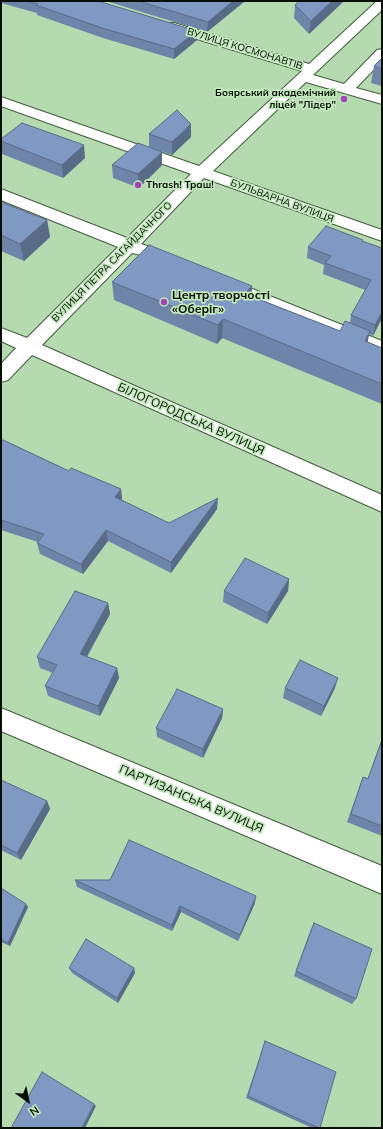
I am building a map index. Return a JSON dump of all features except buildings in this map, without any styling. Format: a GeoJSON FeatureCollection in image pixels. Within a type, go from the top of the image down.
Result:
{"type":"FeatureCollection","features":[{"type":"Feature","properties":{"kind":"street","name":"ВУЛИЦЯ ПЕТРА САГАЙДАЧНОГО"},"geometry":{"type":"LineString","coordinates":[[1,375],[28,346],[202,172],[382,3]]}},
{"type":"Feature","properties":{"kind":"street","name":"ВУЛИЦЯ КОСМОНАВТІВ"},"geometry":{"type":"LineString","coordinates":[[154,21],[308,73],[347,89],[382,100]]}},
{"type":"Feature","properties":{"kind":"street"},"geometry":{"type":"LineString","coordinates":[[347,89],[382,53]]}},
{"type":"Feature","properties":{"kind":"street","name":"БУЛЬВАРНА ВУЛИЦЯ"},"geometry":{"type":"LineString","coordinates":[[1,101],[382,236]]}},
{"type":"Feature","properties":{"kind":"street"},"geometry":{"type":"LineString","coordinates":[[1,194],[158,257]]}},
{"type":"Feature","properties":{"kind":"street"},"geometry":{"type":"LineString","coordinates":[[208,277],[382,348]]}},
{"type":"Feature","properties":{"kind":"street","name":"БІЛОГОРОДСЬКА ВУЛИЦЯ"},"geometry":{"type":"LineString","coordinates":[[1,334],[382,504]]}},
{"type":"Feature","properties":{"kind":"street","name":"ПАРТИЗАНСЬКА ВУЛИЦЯ"},"geometry":{"type":"LineString","coordinates":[[1,719],[382,880]]}},
{"type":"Feature","properties":{"kind":"place","name":"Боярський академічний ліцей \"Лідер\""},"geometry":{"type":"Point","coordinates":[344,99]}},
{"type":"Feature","properties":{"kind":"place","name":"Thrash! Траш!"},"geometry":{"type":"Point","coordinates":[138,185]}},
{"type":"Feature","properties":{"kind":"place","name":"Центр творчості «Оберіг»"},"geometry":{"type":"Point","coordinates":[164,302]}}]}
